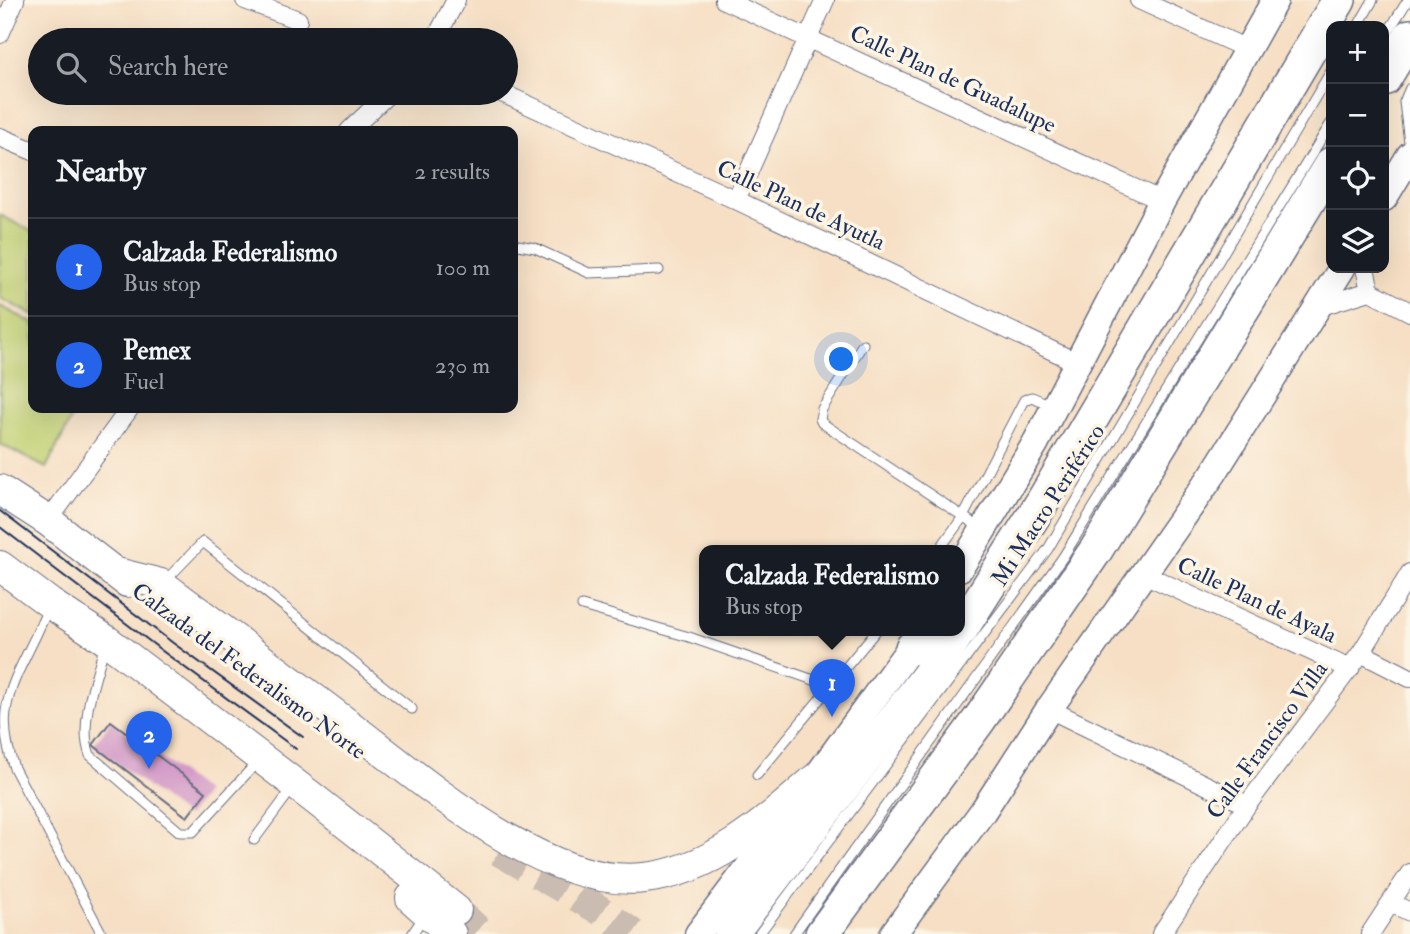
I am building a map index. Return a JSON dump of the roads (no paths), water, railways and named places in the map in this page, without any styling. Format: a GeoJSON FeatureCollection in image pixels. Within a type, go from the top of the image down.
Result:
{"type":"FeatureCollection","features":[{"type":"Feature","properties":{"kind":"highway"},"geometry":{"type":"LineString","coordinates":[[965,623],[1042,501],[1339,0]]}},
{"type":"Feature","properties":{"kind":"highway"},"geometry":{"type":"LineString","coordinates":[[1389,71],[1410,36]]}},
{"type":"Feature","properties":{"kind":"highway"},"geometry":{"type":"LineString","coordinates":[[822,934],[979,720],[1096,550],[1326,172]]}},
{"type":"Feature","properties":{"kind":"highway"},"geometry":{"type":"LineString","coordinates":[[965,588],[1042,501]]}},
{"type":"Feature","properties":{"kind":"highway"},"geometry":{"type":"LineString","coordinates":[[731,934],[957,636]]}},
{"type":"Feature","properties":{"kind":"main road","name":"Calzada del Federalismo Norte"},"geometry":{"type":"LineString","coordinates":[[0,490],[48,521],[113,572],[499,851]]}},
{"type":"Feature","properties":{"kind":"main road"},"geometry":{"type":"LineString","coordinates":[[0,566],[106,640],[312,797],[437,922]]}},
{"type":"Feature","properties":{"kind":"main road"},"geometry":{"type":"LineString","coordinates":[[113,572],[161,584],[468,814],[538,855],[584,874],[606,878],[644,878],[664,875],[694,865],[746,835],[816,779]]}},
{"type":"Feature","properties":{"kind":"main road"},"geometry":{"type":"LineString","coordinates":[[140,667],[204,738],[286,797],[437,922]]}},
{"type":"Feature","properties":{"kind":"street"},"geometry":{"type":"LineString","coordinates":[[0,34],[15,0]]}},
{"type":"Feature","properties":{"kind":"street"},"geometry":{"type":"LineString","coordinates":[[245,0],[298,20]]}},
{"type":"Feature","properties":{"kind":"street"},"geometry":{"type":"LineString","coordinates":[[441,28],[456,0]]}},
{"type":"Feature","properties":{"kind":"street","name":"Calle Plan de Guadalupe"},"geometry":{"type":"LineString","coordinates":[[724,0],[1162,201]]}},
{"type":"Feature","properties":{"kind":"street"},"geometry":{"type":"LineString","coordinates":[[736,200],[824,0]]}},
{"type":"Feature","properties":{"kind":"street"},"geometry":{"type":"LineString","coordinates":[[1139,0],[1247,48]]}},
{"type":"Feature","properties":{"kind":"street"},"geometry":{"type":"LineString","coordinates":[[965,551],[973,523],[1055,406],[1162,201],[1275,0]]}},
{"type":"Feature","properties":{"kind":"street","name":"Calle Plan de Ayutla"},"geometry":{"type":"LineString","coordinates":[[518,100],[736,200],[1078,363]]}},
{"type":"Feature","properties":{"kind":"street"},"geometry":{"type":"LineString","coordinates":[[354,126],[376,105]]}},
{"type":"Feature","properties":{"kind":"street"},"geometry":{"type":"LineString","coordinates":[[0,137],[28,149]]}},
{"type":"Feature","properties":{"kind":"street"},"geometry":{"type":"LineString","coordinates":[[1389,190],[1410,154]]}},
{"type":"Feature","properties":{"kind":"street"},"geometry":{"type":"LineString","coordinates":[[893,934],[983,811],[1049,709],[1213,474],[1339,273]]}},
{"type":"Feature","properties":{"kind":"street"},"geometry":{"type":"LineString","coordinates":[[1366,273],[1370,291]]}},
{"type":"Feature","properties":{"kind":"street"},"geometry":{"type":"LineString","coordinates":[[1318,307],[1370,291],[1410,312]]}},
{"type":"Feature","properties":{"kind":"street"},"geometry":{"type":"LineString","coordinates":[[48,521],[126,413]]}},
{"type":"Feature","properties":{"kind":"street","name":"Calle Francisco Villa"},"geometry":{"type":"LineString","coordinates":[[1161,934],[1247,805],[1350,669],[1410,573]]}},
{"type":"Feature","properties":{"kind":"street","name":"Calle Plan de Ayala"},"geometry":{"type":"LineString","coordinates":[[1144,574],[1350,669]]}},
{"type":"Feature","properties":{"kind":"street"},"geometry":{"type":"LineString","coordinates":[[698,934],[920,637]]}},
{"type":"Feature","properties":{"kind":"street","name":"Calle Plan de Ayala"},"geometry":{"type":"LineString","coordinates":[[1361,653],[1410,678]]}},
{"type":"Feature","properties":{"kind":"street"},"geometry":{"type":"LineString","coordinates":[[1049,709],[1247,805]]}},
{"type":"Feature","properties":{"kind":"street"},"geometry":{"type":"LineString","coordinates":[[1370,934],[1410,873]]}},
{"type":"Feature","properties":{"kind":"street"},"geometry":{"type":"LineString","coordinates":[[1391,903],[1410,912]]}},
{"type":"Feature","properties":{"kind":"lane"},"geometry":{"type":"LineString","coordinates":[[1360,21],[1373,0]]}},
{"type":"Feature","properties":{"kind":"lane"},"geometry":{"type":"LineString","coordinates":[[1389,30],[1408,0]]}},
{"type":"Feature","properties":{"kind":"lane","name":"Mi Macro Periférico"},"geometry":{"type":"LineString","coordinates":[[759,934],[1048,549],[1326,79]]}},
{"type":"Feature","properties":{"kind":"lane"},"geometry":{"type":"LineString","coordinates":[[1410,88],[1404,102],[1410,154]]}},
{"type":"Feature","properties":{"kind":"lane","name":"Mi Macro Periférico"},"geometry":{"type":"LineString","coordinates":[[794,934],[1063,557],[1326,131]]}},
{"type":"Feature","properties":{"kind":"lane"},"geometry":{"type":"LineString","coordinates":[[518,245],[535,248],[589,274],[659,270]]}},
{"type":"Feature","properties":{"kind":"lane"},"geometry":{"type":"LineString","coordinates":[[863,344],[822,409],[821,424],[973,523],[946,545]]}},
{"type":"Feature","properties":{"kind":"lane"},"geometry":{"type":"LineString","coordinates":[[161,584],[204,542],[412,709]]}},
{"type":"Feature","properties":{"kind":"lane"},"geometry":{"type":"LineString","coordinates":[[51,604],[7,696],[2,724],[3,739],[11,761],[102,934]]}},
{"type":"Feature","properties":{"kind":"lane"},"geometry":{"type":"LineString","coordinates":[[582,606],[689,637],[831,685]]}},
{"type":"Feature","properties":{"kind":"lane"},"geometry":{"type":"LineString","coordinates":[[757,775],[872,636]]}},
{"type":"Feature","properties":{"kind":"lane"},"geometry":{"type":"LineString","coordinates":[[106,640],[88,716],[86,738],[90,755],[180,832],[187,833],[193,832],[250,770]]}},
{"type":"Feature","properties":{"kind":"lane"},"geometry":{"type":"LineString","coordinates":[[254,840],[286,797]]}},
{"type":"Feature","properties":{"kind":"tunnel"},"geometry":{"type":"LineString","coordinates":[[499,851],[598,909],[633,934]]}},
{"type":"Feature","properties":{"kind":"tunnel"},"geometry":{"type":"LineString","coordinates":[[456,910],[482,934]]}},
{"type":"Feature","properties":{"kind":"tram line"},"geometry":{"type":"LineString","coordinates":[[0,511],[173,643],[303,737]]}},
{"type":"Feature","properties":{"kind":"tram line"},"geometry":{"type":"LineString","coordinates":[[0,527],[296,749]]}},
{"type":"Feature","properties":{"kind":"place","name":"Calzada Federalismo"},"geometry":{"type":"Point","coordinates":[832,717]}},
{"type":"Feature","properties":{"kind":"place","name":"Pemex"},"geometry":{"type":"Point","coordinates":[149,769]}}]}
